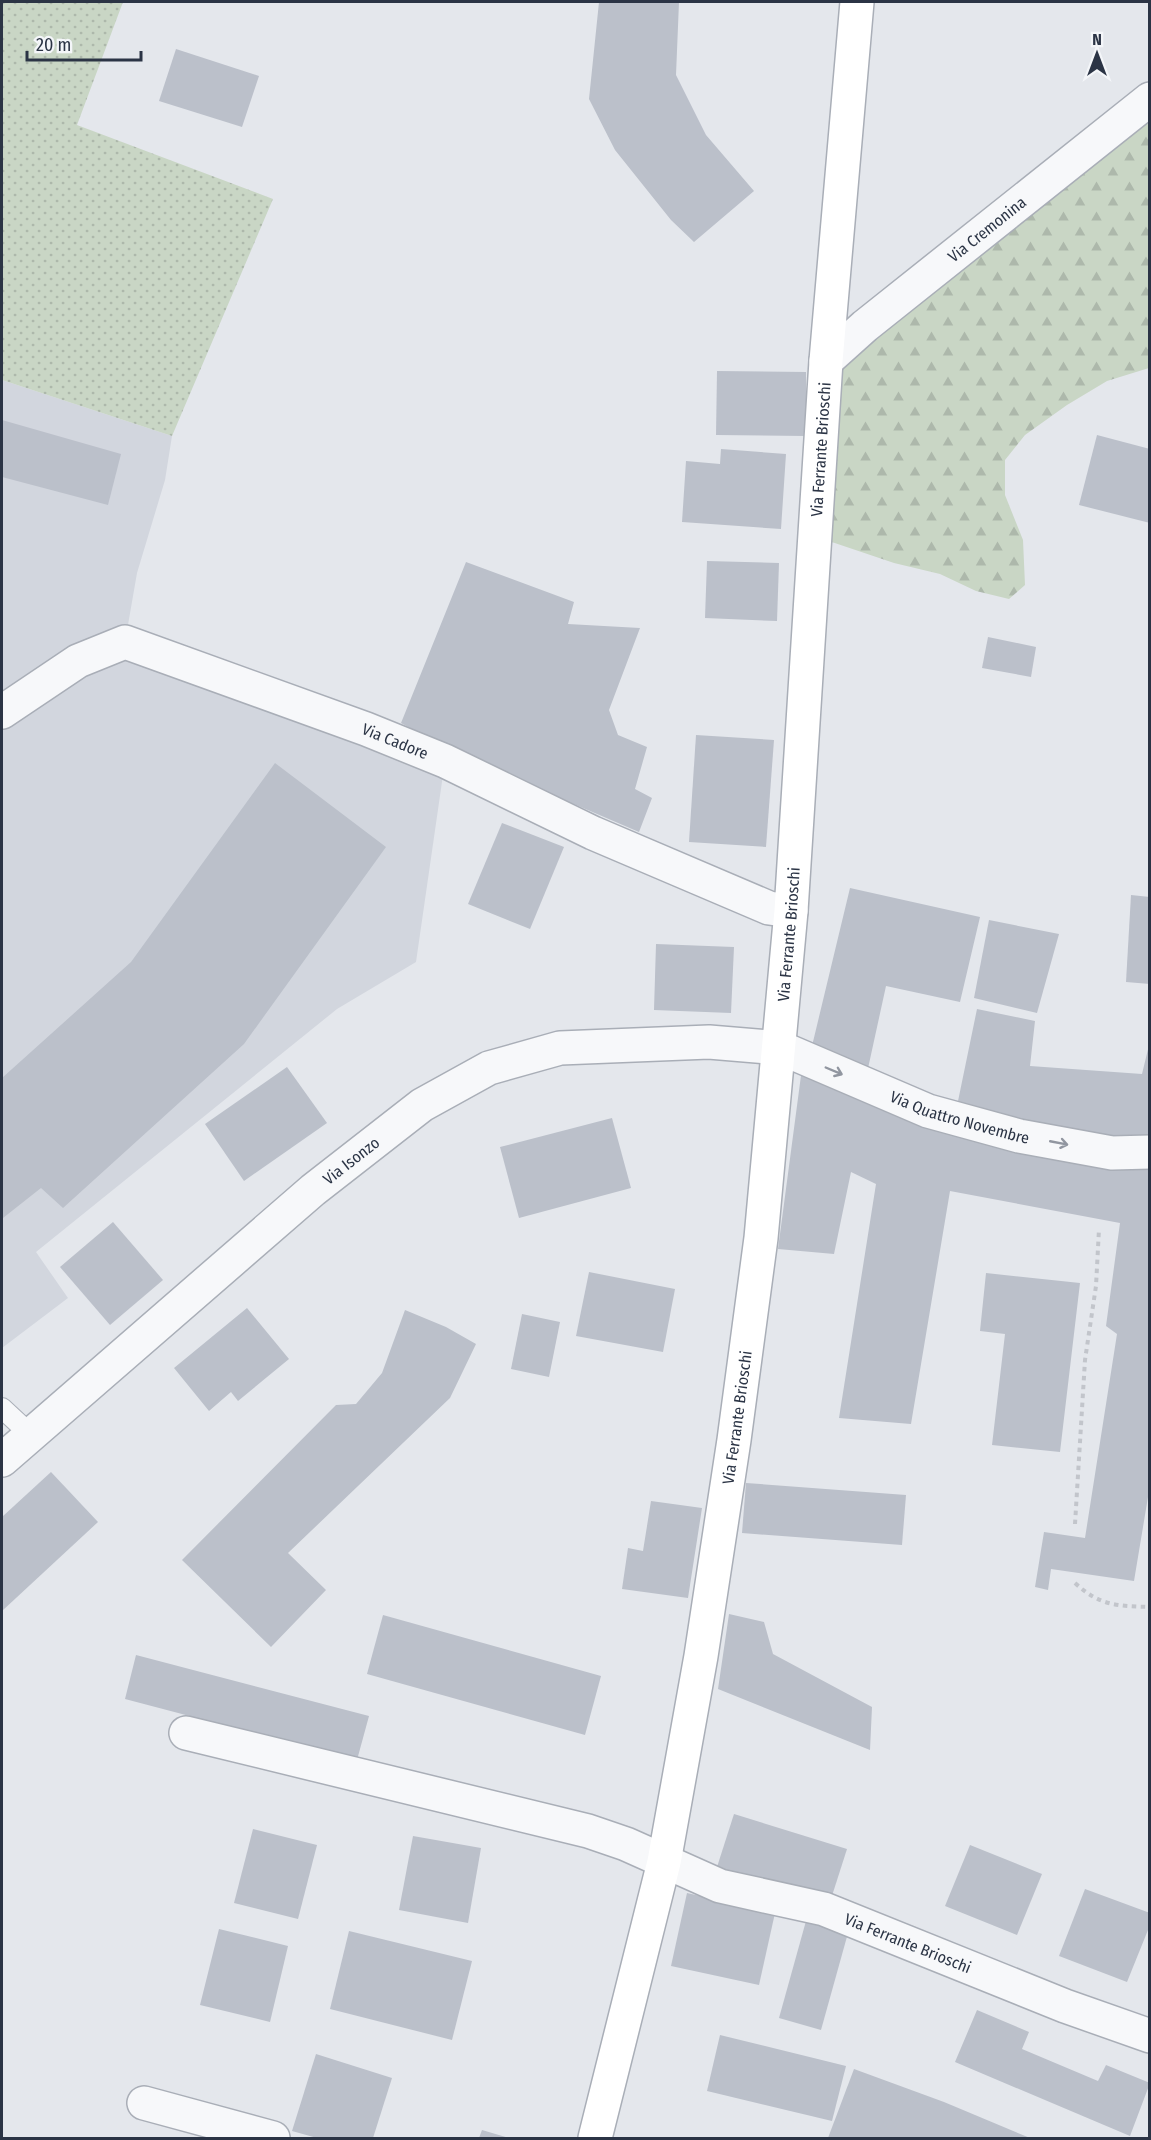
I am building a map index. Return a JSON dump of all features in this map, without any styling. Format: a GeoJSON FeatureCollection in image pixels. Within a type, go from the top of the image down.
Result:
{"type":"FeatureCollection","features":[{"type":"Feature","properties":{"kind":"street","name":"Via Ferrante Brioschi"},"geometry":{"type":"LineString","coordinates":[[595,2139],[664,1862],[701,1656],[734,1440],[761,1238],[781,1048],[826,361],[857,2]]}},
{"type":"Feature","properties":{"kind":"street","name":"Via Cremonina"},"geometry":{"type":"LineString","coordinates":[[826,361],[865,326],[1149,99]]}},
{"type":"Feature","properties":{"kind":"street","name":"Via Cadore"},"geometry":{"type":"LineString","coordinates":[[2,712],[78,661],[125,642],[366,729],[445,761],[593,833],[769,908],[791,911]]}},
{"type":"Feature","properties":{"kind":"street","name":"Via Isonzo"},"geometry":{"type":"LineString","coordinates":[[2,1460],[313,1190],[422,1105],[489,1068],[560,1048],[709,1042],[781,1048]]}},
{"type":"Feature","properties":{"kind":"street","name":"Via Quattro Novembre"},"geometry":{"type":"LineString","coordinates":[[781,1048],[928,1111],[1019,1136],[1112,1153],[1149,1152]]}},
{"type":"Feature","properties":{"kind":"street"},"geometry":{"type":"LineString","coordinates":[[186,1733],[588,1831],[626,1844],[664,1862]]}},
{"type":"Feature","properties":{"kind":"street","name":"Via Ferrante Brioschi"},"geometry":{"type":"LineString","coordinates":[[664,1862],[720,1886],[824,1909],[1065,2006],[1149,2036]]}},
{"type":"Feature","properties":{"kind":"street"},"geometry":{"type":"LineString","coordinates":[[144,2103],[273,2139]]}},
{"type":"Feature","properties":{"kind":"lane"},"geometry":{"type":"LineString","coordinates":[[2,1408],[31,1435]]}},
{"type":"Feature","properties":{"kind":"path"},"geometry":{"type":"LineString","coordinates":[[1075,1524],[1085,1360],[1096,1286],[1099,1228]]}},
{"type":"Feature","properties":{"kind":"path"},"geometry":{"type":"LineString","coordinates":[[1075,1584],[1092,1599],[1122,1606],[1149,1607]]}},
{"type":"Feature","properties":{"kind":"shaded area"},"geometry":{"type":"Polygon","coordinates":[[[2,380],[172,436],[165,480],[137,573],[125,642],[445,761],[416,962],[337,1009],[36,1252],[68,1298],[2,1348],[2,380]]]}},
{"type":"Feature","properties":{"kind":"green space"},"geometry":{"type":"Polygon","coordinates":[[[2,2],[123,2],[77,125],[273,199],[172,436],[2,380],[2,2]]]}},
{"type":"Feature","properties":{"kind":"green space"},"geometry":{"type":"Polygon","coordinates":[[[1149,99],[1149,368],[1107,381],[1067,405],[1025,435],[1005,460],[1005,495],[1023,540],[1025,585],[1009,599],[976,591],[940,574],[894,563],[814,536],[826,361],[1149,99]]]}},
{"type":"Feature","properties":{"kind":"building"},"geometry":{"type":"Polygon","coordinates":[[[599,2],[679,2],[676,75],[706,135],[754,191],[694,242],[671,220],[615,150],[589,99],[599,2]]]}},
{"type":"Feature","properties":{"kind":"building"},"geometry":{"type":"Polygon","coordinates":[[[176,49],[259,76],[242,127],[159,101],[176,49]]]}},
{"type":"Feature","properties":{"kind":"building"},"geometry":{"type":"Polygon","coordinates":[[[717,371],[806,372],[806,436],[716,435],[717,371]]]}},
{"type":"Feature","properties":{"kind":"building"},"geometry":{"type":"Polygon","coordinates":[[[2,420],[121,454],[108,505],[2,477],[2,420]]]}},
{"type":"Feature","properties":{"kind":"building"},"geometry":{"type":"Polygon","coordinates":[[[1097,435],[1150,449],[1150,523],[1079,505],[1097,435]]]}},
{"type":"Feature","properties":{"kind":"building"},"geometry":{"type":"Polygon","coordinates":[[[721,449],[786,454],[781,529],[682,522],[686,461],[720,464],[721,449]]]}},
{"type":"Feature","properties":{"kind":"building"},"geometry":{"type":"Polygon","coordinates":[[[707,561],[779,563],[777,621],[705,618],[707,561]]]}},
{"type":"Feature","properties":{"kind":"building"},"geometry":{"type":"Polygon","coordinates":[[[466,562],[574,602],[568,624],[640,628],[609,710],[618,735],[647,747],[635,789],[652,798],[639,832],[457,754],[401,723],[466,562]]]}},
{"type":"Feature","properties":{"kind":"building"},"geometry":{"type":"Polygon","coordinates":[[[988,637],[1036,647],[1031,677],[982,668],[988,637]]]}},
{"type":"Feature","properties":{"kind":"building"},"geometry":{"type":"Polygon","coordinates":[[[696,735],[774,740],[766,847],[689,842],[696,735]]]}},
{"type":"Feature","properties":{"kind":"building"},"geometry":{"type":"Polygon","coordinates":[[[275,763],[386,847],[244,1044],[63,1208],[41,1188],[3,1218],[2,1078],[131,962],[275,763]]]}},
{"type":"Feature","properties":{"kind":"building"},"geometry":{"type":"Polygon","coordinates":[[[502,823],[564,847],[530,929],[468,904],[502,823]]]}},
{"type":"Feature","properties":{"kind":"building"},"geometry":{"type":"Polygon","coordinates":[[[850,888],[980,917],[960,1002],[886,986],[867,1073],[812,1046],[850,888]]]}},
{"type":"Feature","properties":{"kind":"building"},"geometry":{"type":"Polygon","coordinates":[[[1131,895],[1150,897],[1150,984],[1126,982],[1131,895]]]}},
{"type":"Feature","properties":{"kind":"building"},"geometry":{"type":"Polygon","coordinates":[[[989,920],[1059,934],[1037,1013],[974,998],[989,920]]]}},
{"type":"Feature","properties":{"kind":"building"},"geometry":{"type":"Polygon","coordinates":[[[656,944],[734,947],[731,1013],[654,1010],[656,944]]]}},
{"type":"Feature","properties":{"kind":"building"},"geometry":{"type":"Polygon","coordinates":[[[977,1009],[1035,1021],[1030,1066],[1142,1074],[1150,1041],[1150,1141],[1102,1141],[957,1106],[977,1009]]]}},
{"type":"Feature","properties":{"kind":"building"},"geometry":{"type":"Polygon","coordinates":[[[287,1067],[327,1123],[244,1181],[205,1124],[287,1067]]]}},
{"type":"Feature","properties":{"kind":"building"},"geometry":{"type":"Polygon","coordinates":[[[802,1068],[1060,1153],[1150,1170],[1150,1485],[1134,1581],[1051,1569],[1048,1590],[1035,1587],[1044,1532],[1085,1538],[1117,1334],[1106,1326],[1120,1223],[950,1191],[911,1424],[839,1418],[876,1184],[851,1172],[834,1254],[778,1249],[802,1068]]]}},
{"type":"Feature","properties":{"kind":"building"},"geometry":{"type":"Polygon","coordinates":[[[612,1118],[631,1188],[519,1218],[500,1147],[612,1118]]]}},
{"type":"Feature","properties":{"kind":"building"},"geometry":{"type":"Polygon","coordinates":[[[113,1222],[163,1280],[110,1325],[60,1267],[113,1222]]]}},
{"type":"Feature","properties":{"kind":"building"},"geometry":{"type":"Polygon","coordinates":[[[589,1272],[675,1289],[663,1352],[576,1336],[589,1272]]]}},
{"type":"Feature","properties":{"kind":"building"},"geometry":{"type":"Polygon","coordinates":[[[986,1273],[1080,1283],[1060,1452],[992,1445],[1005,1334],[980,1331],[986,1273]]]}},
{"type":"Feature","properties":{"kind":"building"},"geometry":{"type":"Polygon","coordinates":[[[247,1308],[289,1359],[238,1401],[231,1392],[209,1411],[174,1368],[247,1308]]]}},
{"type":"Feature","properties":{"kind":"building"},"geometry":{"type":"Polygon","coordinates":[[[405,1310],[446,1327],[476,1344],[450,1398],[288,1553],[326,1590],[271,1647],[182,1560],[336,1405],[356,1404],[382,1373],[405,1310]]]}},
{"type":"Feature","properties":{"kind":"building"},"geometry":{"type":"Polygon","coordinates":[[[522,1314],[560,1322],[549,1377],[511,1369],[522,1314]]]}},
{"type":"Feature","properties":{"kind":"building"},"geometry":{"type":"Polygon","coordinates":[[[51,1472],[98,1522],[2,1611],[2,1517],[51,1472]]]}},
{"type":"Feature","properties":{"kind":"building"},"geometry":{"type":"Polygon","coordinates":[[[746,1483],[906,1495],[902,1545],[742,1533],[746,1483]]]}},
{"type":"Feature","properties":{"kind":"building"},"geometry":{"type":"Polygon","coordinates":[[[651,1501],[702,1508],[688,1598],[622,1589],[628,1548],[643,1551],[651,1501]]]}},
{"type":"Feature","properties":{"kind":"building"},"geometry":{"type":"Polygon","coordinates":[[[729,1614],[764,1622],[773,1654],[872,1707],[870,1750],[718,1689],[729,1614]]]}},
{"type":"Feature","properties":{"kind":"building"},"geometry":{"type":"Polygon","coordinates":[[[383,1615],[601,1676],[585,1735],[367,1674],[383,1615]]]}},
{"type":"Feature","properties":{"kind":"building"},"geometry":{"type":"Polygon","coordinates":[[[136,1655],[369,1716],[357,1760],[125,1699],[136,1655]]]}},
{"type":"Feature","properties":{"kind":"building"},"geometry":{"type":"Polygon","coordinates":[[[734,1814],[847,1849],[830,1902],[717,1867],[734,1814]]]}},
{"type":"Feature","properties":{"kind":"building"},"geometry":{"type":"Polygon","coordinates":[[[253,1829],[317,1845],[298,1919],[234,1903],[253,1829]]]}},
{"type":"Feature","properties":{"kind":"building"},"geometry":{"type":"Polygon","coordinates":[[[413,1836],[481,1848],[468,1923],[399,1910],[413,1836]]]}},
{"type":"Feature","properties":{"kind":"building"},"geometry":{"type":"Polygon","coordinates":[[[970,1845],[1042,1874],[1017,1935],[945,1906],[970,1845]]]}},
{"type":"Feature","properties":{"kind":"building"},"geometry":{"type":"Polygon","coordinates":[[[1085,1889],[1150,1913],[1150,1925],[1127,1982],[1059,1956],[1085,1889]]]}},
{"type":"Feature","properties":{"kind":"building"},"geometry":{"type":"Polygon","coordinates":[[[687,1893],[775,1913],[759,1985],[671,1966],[687,1893]]]}},
{"type":"Feature","properties":{"kind":"building"},"geometry":{"type":"Polygon","coordinates":[[[806,1921],[848,1933],[821,2030],[779,2018],[806,1921]]]}},
{"type":"Feature","properties":{"kind":"building"},"geometry":{"type":"Polygon","coordinates":[[[219,1929],[288,1946],[270,2022],[200,2005],[219,1929]]]}},
{"type":"Feature","properties":{"kind":"building"},"geometry":{"type":"Polygon","coordinates":[[[349,1931],[472,1961],[452,2040],[330,2009],[349,1931]]]}},
{"type":"Feature","properties":{"kind":"building"},"geometry":{"type":"Polygon","coordinates":[[[977,2010],[1029,2032],[1022,2049],[1098,2081],[1106,2065],[1150,2083],[1130,2136],[955,2062],[977,2010]]]}},
{"type":"Feature","properties":{"kind":"building"},"geometry":{"type":"Polygon","coordinates":[[[720,2035],[846,2066],[832,2121],[707,2091],[720,2035]]]}},
{"type":"Feature","properties":{"kind":"building"},"geometry":{"type":"Polygon","coordinates":[[[316,2054],[392,2078],[373,2138],[317,2138],[292,2131],[316,2054]]]}},
{"type":"Feature","properties":{"kind":"building"},"geometry":{"type":"Polygon","coordinates":[[[854,2069],[944,2102],[1030,2138],[828,2138],[854,2069]]]}},
{"type":"Feature","properties":{"kind":"building"},"geometry":{"type":"Polygon","coordinates":[[[482,2130],[509,2138],[479,2138],[482,2130]]]}}]}
